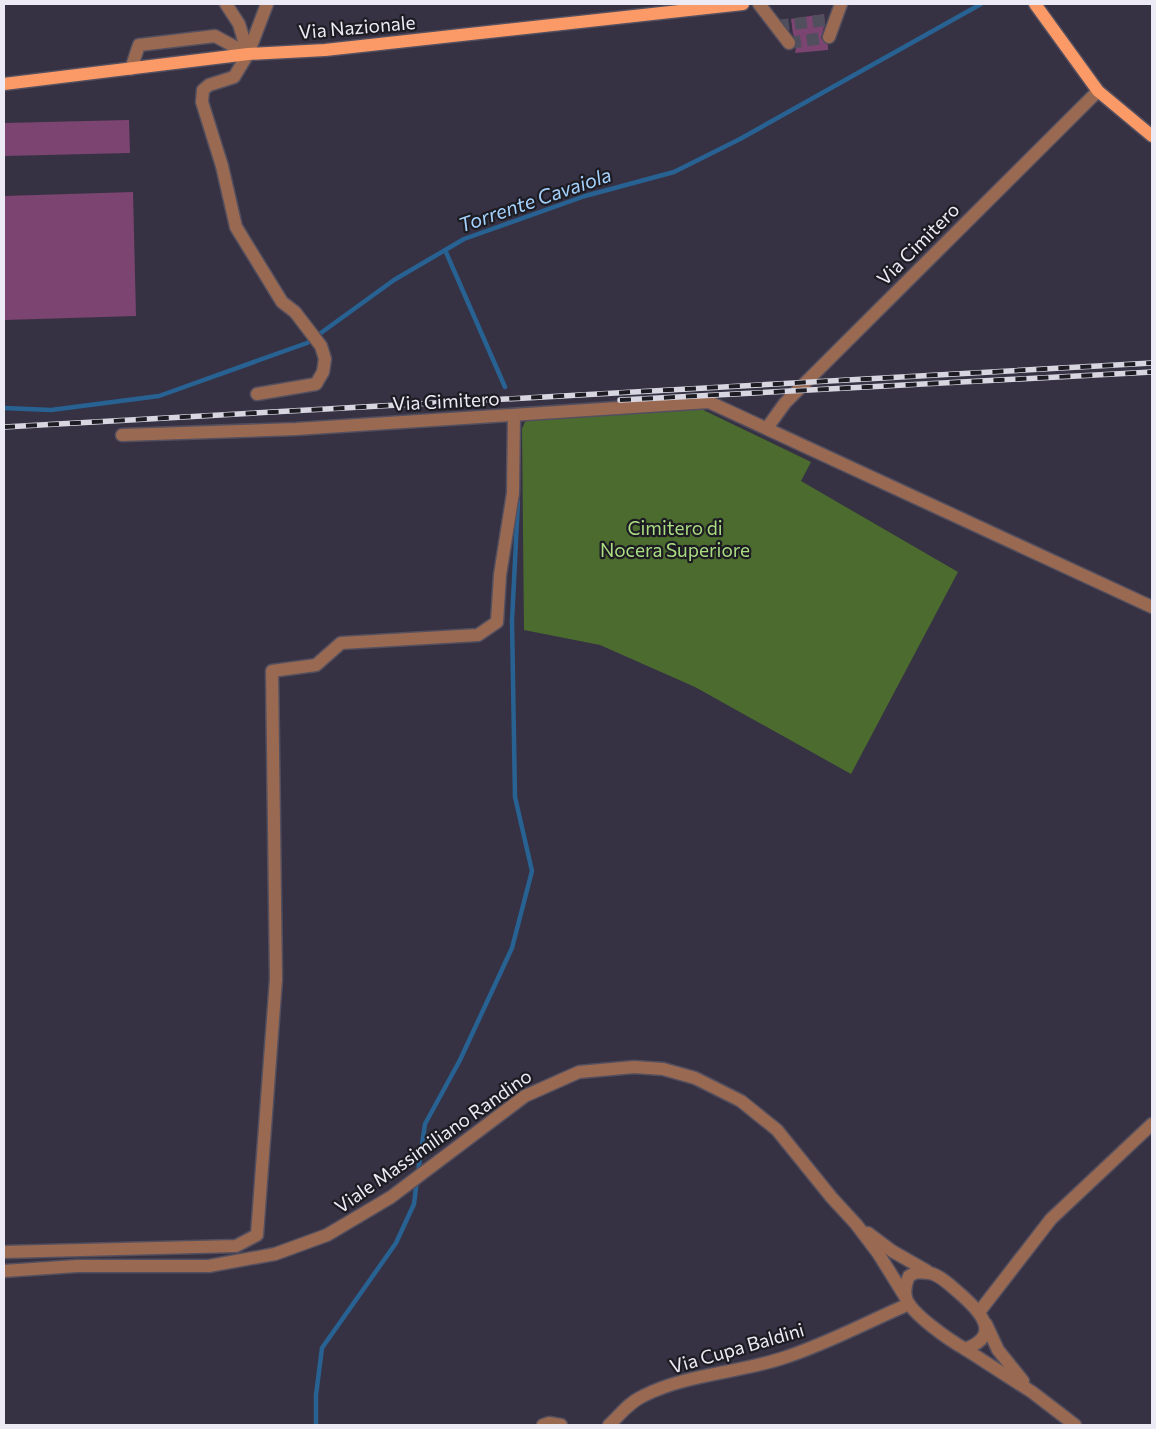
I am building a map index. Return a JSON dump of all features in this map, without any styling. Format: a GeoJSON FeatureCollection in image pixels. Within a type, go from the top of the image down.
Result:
{"type":"FeatureCollection","features":[{"type":"Feature","properties":{"kind":"main road","name":"Via Nazionale"},"geometry":{"type":"LineString","coordinates":[[4,84],[248,54],[325,50],[743,4]]}},
{"type":"Feature","properties":{"kind":"main road"},"geometry":{"type":"LineString","coordinates":[[1035,4],[1098,91],[1152,136]]}},
{"type":"Feature","properties":{"kind":"street"},"geometry":{"type":"LineString","coordinates":[[226,4],[238,24],[248,54]]}},
{"type":"Feature","properties":{"kind":"street"},"geometry":{"type":"LineString","coordinates":[[257,394],[316,384],[322,372],[325,359],[313,333],[295,312],[282,302],[236,227],[222,166],[202,102],[202,90],[209,85],[234,77],[248,54],[267,4]]}},
{"type":"Feature","properties":{"kind":"street"},"geometry":{"type":"LineString","coordinates":[[759,4],[789,43]]}},
{"type":"Feature","properties":{"kind":"street"},"geometry":{"type":"LineString","coordinates":[[829,36],[842,4]]}},
{"type":"Feature","properties":{"kind":"street"},"geometry":{"type":"LineString","coordinates":[[131,69],[140,45],[215,36],[248,54]]}},
{"type":"Feature","properties":{"kind":"street","name":"Via Cimitero"},"geometry":{"type":"LineString","coordinates":[[767,428],[785,403],[1098,91]]}},
{"type":"Feature","properties":{"kind":"street","name":"Via Cimitero"},"geometry":{"type":"LineString","coordinates":[[122,435],[267,430],[514,416],[709,402],[1152,606]]}},
{"type":"Feature","properties":{"kind":"street"},"geometry":{"type":"LineString","coordinates":[[4,1252],[236,1246],[257,1235],[276,979],[272,672],[316,665],[341,643],[478,635],[497,622],[500,574],[513,493],[514,416]]}},
{"type":"Feature","properties":{"kind":"street","name":"Viale Massimiliano Randino"},"geometry":{"type":"LineString","coordinates":[[4,1271],[77,1266],[209,1266],[275,1254],[327,1235],[391,1197],[525,1096],[557,1080],[579,1072],[634,1066],[663,1069],[695,1078],[741,1101],[770,1124],[856,1224]]}},
{"type":"Feature","properties":{"kind":"street"},"geometry":{"type":"LineString","coordinates":[[979,1312],[1051,1219],[1152,1124]]}},
{"type":"Feature","properties":{"kind":"street"},"geometry":{"type":"LineString","coordinates":[[856,1224],[892,1251],[934,1274],[948,1284],[979,1312],[998,1350],[1032,1392]]}},
{"type":"Feature","properties":{"kind":"street"},"geometry":{"type":"LineString","coordinates":[[856,1224],[878,1253],[907,1301],[942,1335],[1032,1392],[1075,1425]]}},
{"type":"Feature","properties":{"kind":"street"},"geometry":{"type":"LineString","coordinates":[[907,1301],[905,1285],[909,1276],[917,1272],[934,1274]]}},
{"type":"Feature","properties":{"kind":"street","name":"Via Cupa Baldini"},"geometry":{"type":"LineString","coordinates":[[609,1425],[620,1411],[642,1396],[671,1385],[782,1359],[848,1333],[907,1301]]}},
{"type":"Feature","properties":{"kind":"street"},"geometry":{"type":"LineString","coordinates":[[965,1349],[976,1345],[984,1337],[986,1324]]}},
{"type":"Feature","properties":{"kind":"street"},"geometry":{"type":"LineString","coordinates":[[543,1425],[549,1423],[561,1425]]}},
{"type":"Feature","properties":{"kind":"green space","name":"Cimitero di Nocera Superiore"},"geometry":{"type":"Polygon","coordinates":[[[695,406],[811,462],[801,481],[958,572],[851,774],[695,687],[600,645],[524,630],[522,429],[525,422],[533,418],[695,406]]]}},
{"type":"Feature","properties":{"kind":"building"},"geometry":{"type":"Polygon","coordinates":[[[824,14],[825,23],[821,38],[828,45],[828,50],[795,53],[797,42],[793,34],[791,19],[824,14]]]}},
{"type":"Feature","properties":{"kind":"building"},"geometry":{"type":"Polygon","coordinates":[[[129,120],[130,153],[4,156],[4,123],[129,120]]]}},
{"type":"Feature","properties":{"kind":"building"},"geometry":{"type":"Polygon","coordinates":[[[133,192],[136,316],[4,320],[4,196],[133,192]]]}},
{"type":"Feature","properties":{"kind":"waterway","name":"Torrente Cavaiola"},"geometry":{"type":"LineString","coordinates":[[4,408],[51,410],[159,396],[307,343],[394,280],[464,239],[585,196],[674,172],[740,139],[981,4]]}},
{"type":"Feature","properties":{"kind":"waterway"},"geometry":{"type":"LineString","coordinates":[[445,250],[505,387]]}},
{"type":"Feature","properties":{"kind":"waterway"},"geometry":{"type":"LineString","coordinates":[[418,1172],[425,1124],[460,1060],[512,948],[532,871],[515,797],[512,621],[518,501]]}},
{"type":"Feature","properties":{"kind":"waterway"},"geometry":{"type":"LineString","coordinates":[[316,1425],[316,1395],[322,1348],[396,1243],[414,1204],[417,1180]]}},
{"type":"Feature","properties":{"kind":"tunnel"},"geometry":{"type":"LineString","coordinates":[[777,26],[835,19]]}},
{"type":"Feature","properties":{"kind":"tunnel"},"geometry":{"type":"LineString","coordinates":[[789,43],[829,37]]}},
{"type":"Feature","properties":{"kind":"railway"},"geometry":{"type":"LineString","coordinates":[[4,427],[1152,363]]}},
{"type":"Feature","properties":{"kind":"railway"},"geometry":{"type":"LineString","coordinates":[[620,400],[1152,372]]}}]}
